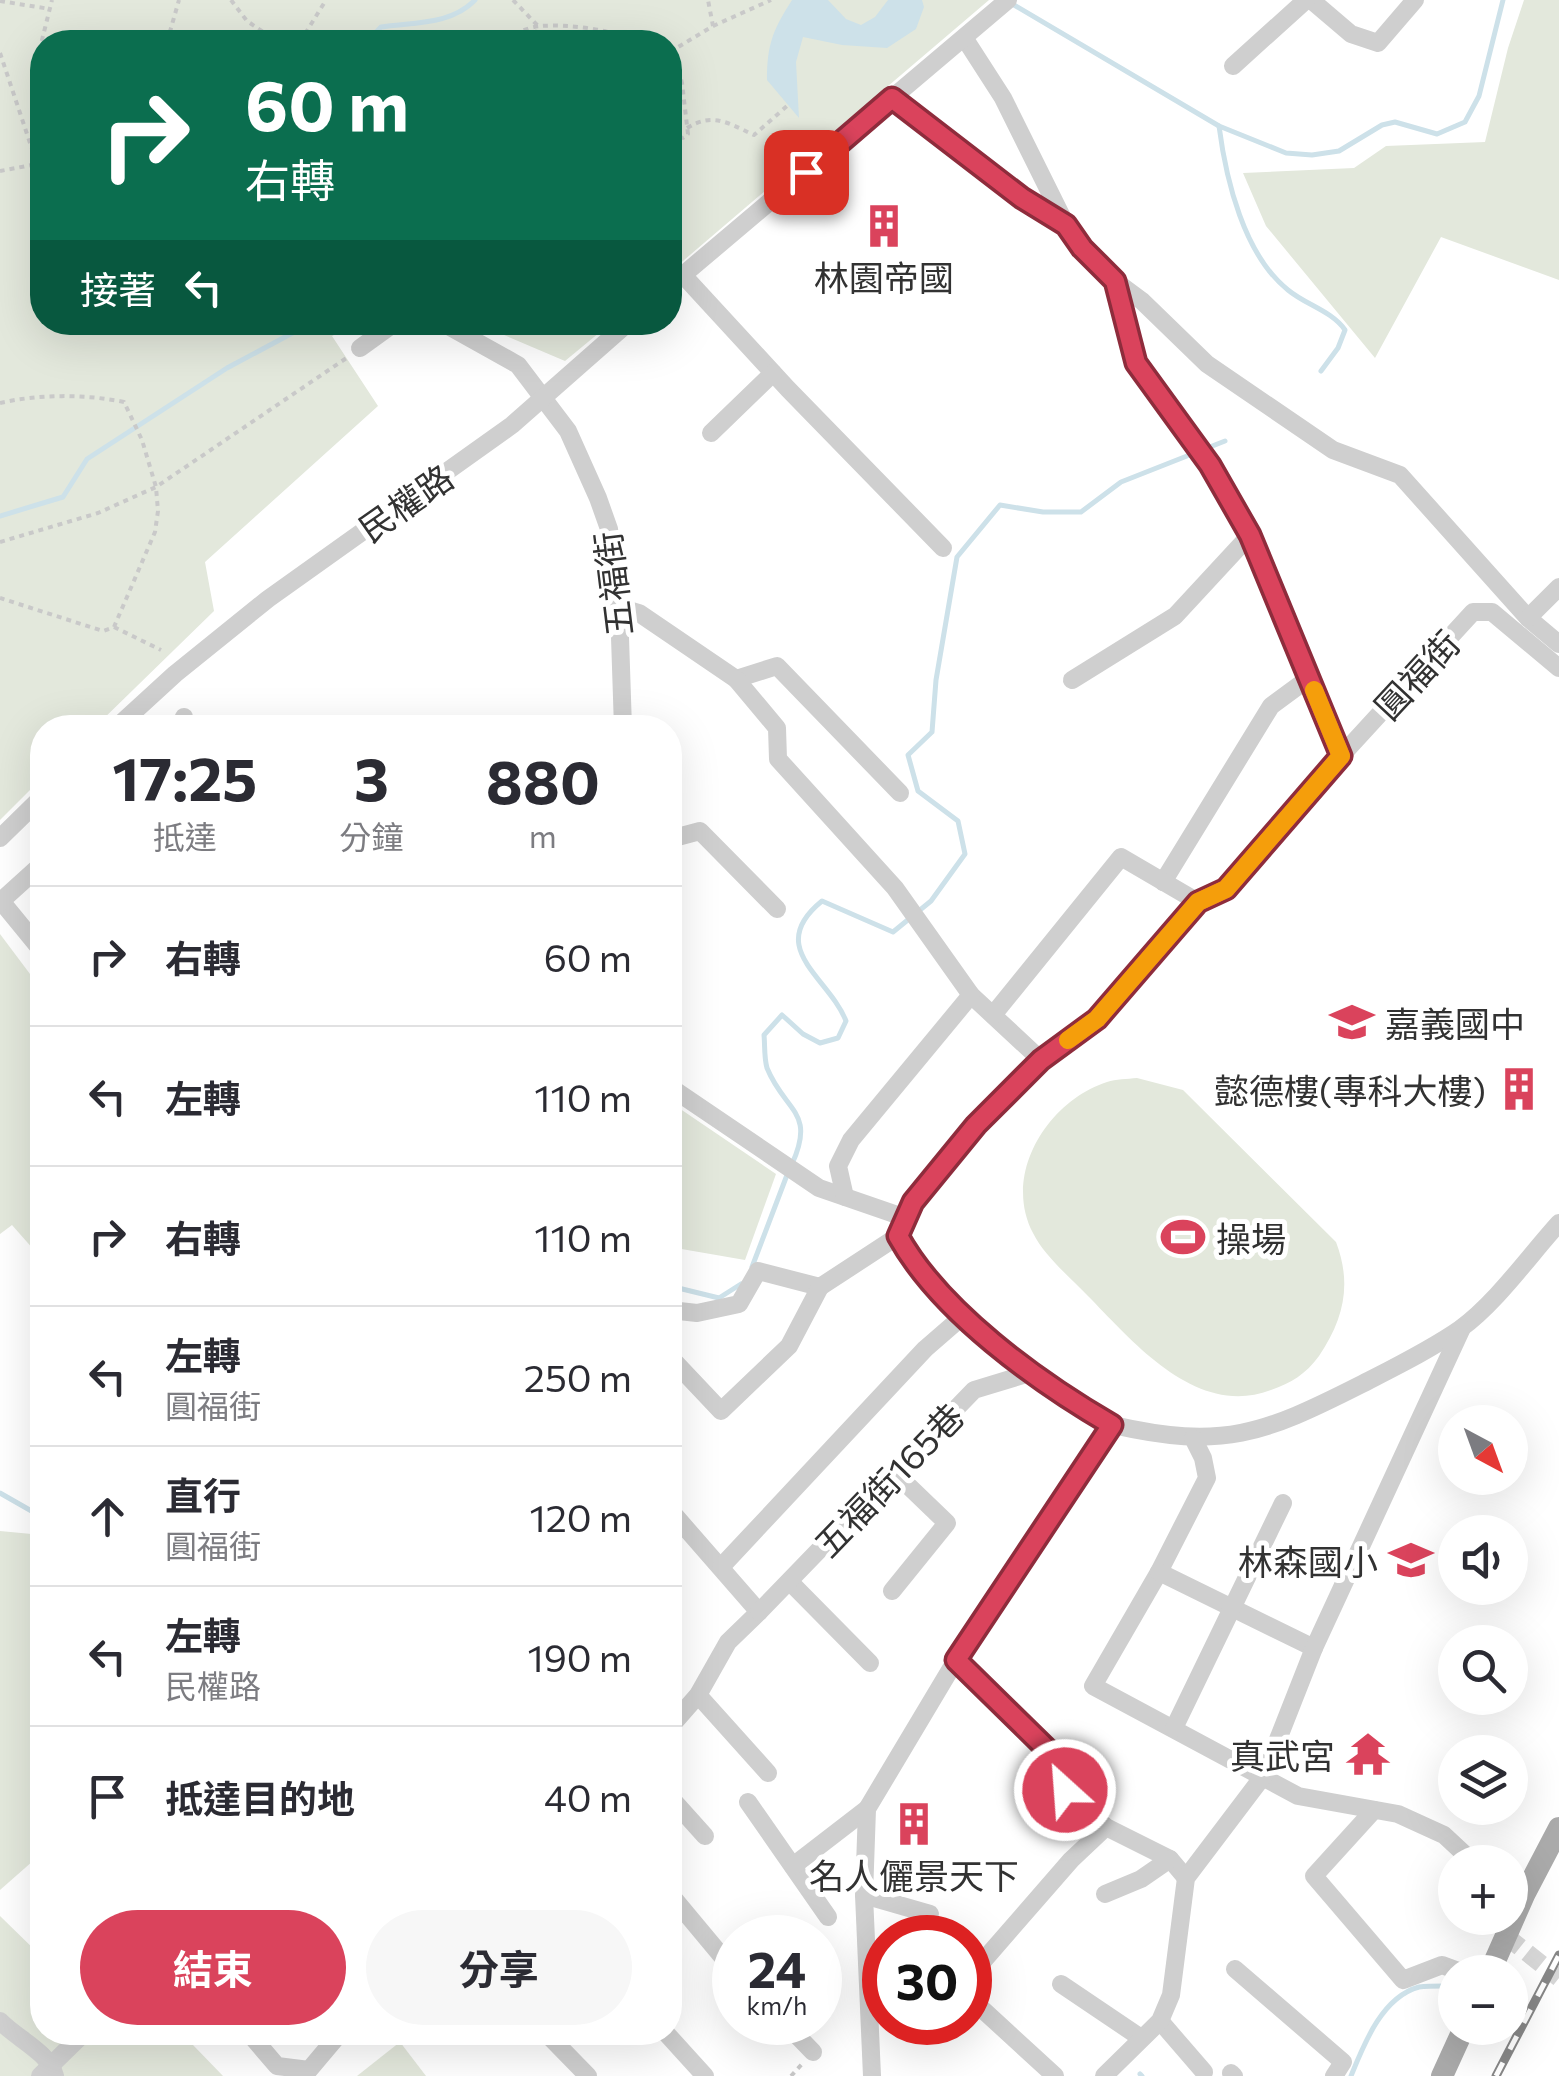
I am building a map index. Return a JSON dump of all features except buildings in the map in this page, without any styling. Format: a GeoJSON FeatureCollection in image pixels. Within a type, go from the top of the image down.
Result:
{"type":"FeatureCollection","features":[{"type":"Feature","properties":{"kind":"main road"},"geometry":{"type":"LineString","coordinates":[[1528,1874],[1559,1828]]}},
{"type":"Feature","properties":{"kind":"main road"},"geometry":{"type":"LineString","coordinates":[[1442,2076],[1456,2045]]}},
{"type":"Feature","properties":{"kind":"street"},"geometry":{"type":"LineString","coordinates":[[682,275],[1008,0]]}},
{"type":"Feature","properties":{"kind":"street"},"geometry":{"type":"LineString","coordinates":[[1233,66],[1308,0],[1351,34],[1378,42],[1415,0]]}},
{"type":"Feature","properties":{"kind":"street"},"geometry":{"type":"LineString","coordinates":[[965,39],[1003,98],[1066,225],[1082,248],[1207,364],[1332,450],[1400,475],[1528,618],[1559,644]]}},
{"type":"Feature","properties":{"kind":"street"},"geometry":{"type":"LineString","coordinates":[[892,98],[1022,198],[1066,225]]}},
{"type":"Feature","properties":{"kind":"street","name":"圓福街"},"geometry":{"type":"LineString","coordinates":[[1115,281],[1136,363],[1210,465],[1250,535],[1341,756],[1473,612],[1492,612],[1559,668]]}},
{"type":"Feature","properties":{"kind":"street"},"geometry":{"type":"LineString","coordinates":[[682,286],[943,548]]}},
{"type":"Feature","properties":{"kind":"street"},"geometry":{"type":"LineString","coordinates":[[360,348],[378,335]]}},
{"type":"Feature","properties":{"kind":"street","name":"五福街"},"geometry":{"type":"LineString","coordinates":[[464,335],[518,365],[543,396],[568,432],[609,529],[619,608],[623,715]]}},
{"type":"Feature","properties":{"kind":"street","name":"民權路"},"geometry":{"type":"LineString","coordinates":[[130,715],[268,600],[512,425],[614,335]]}},
{"type":"Feature","properties":{"kind":"street"},"geometry":{"type":"LineString","coordinates":[[711,433],[773,373]]}},
{"type":"Feature","properties":{"kind":"street"},"geometry":{"type":"LineString","coordinates":[[1072,680],[1175,616],[1250,535]]}},
{"type":"Feature","properties":{"kind":"street"},"geometry":{"type":"LineString","coordinates":[[1528,618],[1559,587]]}},
{"type":"Feature","properties":{"kind":"street"},"geometry":{"type":"LineString","coordinates":[[619,608],[639,613],[736,679],[777,728],[778,759],[914,915],[971,995],[1041,1060]]}},
{"type":"Feature","properties":{"kind":"street"},"geometry":{"type":"LineString","coordinates":[[736,679],[777,666],[900,793]]}},
{"type":"Feature","properties":{"kind":"street"},"geometry":{"type":"LineString","coordinates":[[1163,882],[1271,706],[1309,678]]}},
{"type":"Feature","properties":{"kind":"street"},"geometry":{"type":"LineString","coordinates":[[682,1370],[721,1411],[790,1346],[820,1287],[898,1236],[913,1202],[976,1125],[1041,1060],[1097,1019],[1198,902],[1226,889],[1341,756]]}},
{"type":"Feature","properties":{"kind":"street"},"geometry":{"type":"LineString","coordinates":[[0,838],[30,809]]}},
{"type":"Feature","properties":{"kind":"street"},"geometry":{"type":"LineString","coordinates":[[682,836],[700,831],[778,908]]}},
{"type":"Feature","properties":{"kind":"street"},"geometry":{"type":"LineString","coordinates":[[993,1015],[1121,856],[1198,902]]}},
{"type":"Feature","properties":{"kind":"street"},"geometry":{"type":"LineString","coordinates":[[30,875],[0,901],[30,936]]}},
{"type":"Feature","properties":{"kind":"street"},"geometry":{"type":"LineString","coordinates":[[846,1197],[838,1166],[851,1140],[971,995]]}},
{"type":"Feature","properties":{"kind":"street"},"geometry":{"type":"LineString","coordinates":[[682,1096],[819,1188],[906,1218]]}},
{"type":"Feature","properties":{"kind":"street"},"geometry":{"type":"LineString","coordinates":[[1104,2076],[1160,2021],[1171,1995],[1186,1878],[1264,1775],[1314,1648],[1462,1328],[1559,1223]]}},
{"type":"Feature","properties":{"kind":"street"},"geometry":{"type":"LineString","coordinates":[[898,1236],[929,1284],[962,1316],[1112,1425],[1193,1438],[1256,1431],[1297,1418],[1462,1328]]}},
{"type":"Feature","properties":{"kind":"street"},"geometry":{"type":"LineString","coordinates":[[682,1311],[697,1313],[739,1304],[758,1271],[820,1287]]}},
{"type":"Feature","properties":{"kind":"street"},"geometry":{"type":"LineString","coordinates":[[721,1567],[925,1349],[962,1316]]}},
{"type":"Feature","properties":{"kind":"street","name":"五福街165巷"},"geometry":{"type":"LineString","coordinates":[[759,1612],[974,1390],[1034,1372]]}},
{"type":"Feature","properties":{"kind":"street"},"geometry":{"type":"LineString","coordinates":[[793,1866],[867,1809],[956,1660],[1112,1425]]}},
{"type":"Feature","properties":{"kind":"street"},"geometry":{"type":"LineString","coordinates":[[1193,1438],[1203,1458],[1206,1478],[1159,1572],[1093,1686],[1298,1796],[1398,1814],[1444,1835],[1455,1845]]}},
{"type":"Feature","properties":{"kind":"street"},"geometry":{"type":"LineString","coordinates":[[892,1592],[946,1523],[894,1472]]}},
{"type":"Feature","properties":{"kind":"street"},"geometry":{"type":"LineString","coordinates":[[1174,1728],[1282,1503]]}},
{"type":"Feature","properties":{"kind":"street"},"geometry":{"type":"LineString","coordinates":[[682,1523],[759,1612],[728,1642],[698,1695],[682,1713]]}},
{"type":"Feature","properties":{"kind":"street"},"geometry":{"type":"LineString","coordinates":[[1159,1572],[1314,1648]]}},
{"type":"Feature","properties":{"kind":"street"},"geometry":{"type":"LineString","coordinates":[[790,1582],[870,1663]]}},
{"type":"Feature","properties":{"kind":"street"},"geometry":{"type":"LineString","coordinates":[[956,1660],[1057,1759],[1065,1790],[1106,1826],[1170,1859],[1186,1878]]}},
{"type":"Feature","properties":{"kind":"street"},"geometry":{"type":"LineString","coordinates":[[698,1695],[768,1773]]}},
{"type":"Feature","properties":{"kind":"street"},"geometry":{"type":"LineString","coordinates":[[748,1802],[827,1915]]}},
{"type":"Feature","properties":{"kind":"street"},"geometry":{"type":"LineString","coordinates":[[867,1809],[864,1896],[872,2076]]}},
{"type":"Feature","properties":{"kind":"street"},"geometry":{"type":"LineString","coordinates":[[1374,1810],[1314,1876],[1403,1980],[1438,1967]]}},
{"type":"Feature","properties":{"kind":"street"},"geometry":{"type":"LineString","coordinates":[[682,1811],[705,1836]]}},
{"type":"Feature","properties":{"kind":"street"},"geometry":{"type":"LineString","coordinates":[[992,1951],[1106,1826]]}},
{"type":"Feature","properties":{"kind":"street"},"geometry":{"type":"LineString","coordinates":[[1105,1894],[1170,1859]]}},
{"type":"Feature","properties":{"kind":"street"},"geometry":{"type":"LineString","coordinates":[[864,1896],[930,1914]]}},
{"type":"Feature","properties":{"kind":"street"},"geometry":{"type":"LineString","coordinates":[[682,1908],[712,1944]]}},
{"type":"Feature","properties":{"kind":"street"},"geometry":{"type":"LineString","coordinates":[[1235,1968],[1343,2062],[1334,2076]]}},
{"type":"Feature","properties":{"kind":"street"},"geometry":{"type":"LineString","coordinates":[[1061,1984],[1141,2038]]}},
{"type":"Feature","properties":{"kind":"street"},"geometry":{"type":"LineString","coordinates":[[992,2018],[1054,2076]]}},
{"type":"Feature","properties":{"kind":"street"},"geometry":{"type":"LineString","coordinates":[[0,2021],[49,2072],[74,2045]]}},
{"type":"Feature","properties":{"kind":"street"},"geometry":{"type":"LineString","coordinates":[[1160,2021],[1204,2072]]}},
{"type":"Feature","properties":{"kind":"street"},"geometry":{"type":"LineString","coordinates":[[259,2045],[277,2066],[309,2070],[330,2045]]}},
{"type":"Feature","properties":{"kind":"street"},"geometry":{"type":"LineString","coordinates":[[558,2045],[588,2076]]}},
{"type":"Feature","properties":{"kind":"street"},"geometry":{"type":"LineString","coordinates":[[676,2045],[705,2076]]}},
{"type":"Feature","properties":{"kind":"street"},"geometry":{"type":"LineString","coordinates":[[806,2045],[813,2052]]}},
{"type":"Feature","properties":{"kind":"path"},"geometry":{"type":"LineString","coordinates":[[45,30],[52,0]]}},
{"type":"Feature","properties":{"kind":"path"},"geometry":{"type":"LineString","coordinates":[[172,30],[178,0]]}},
{"type":"Feature","properties":{"kind":"path"},"geometry":{"type":"LineString","coordinates":[[231,0],[247,21],[260,30]]}},
{"type":"Feature","properties":{"kind":"path"},"geometry":{"type":"LineString","coordinates":[[307,30],[326,0]]}},
{"type":"Feature","properties":{"kind":"path"},"geometry":{"type":"LineString","coordinates":[[514,0],[538,26]]}},
{"type":"Feature","properties":{"kind":"path"},"geometry":{"type":"LineString","coordinates":[[708,0],[713,26]]}},
{"type":"Feature","properties":{"kind":"path"},"geometry":{"type":"LineString","coordinates":[[682,46],[713,26],[771,0]]}},
{"type":"Feature","properties":{"kind":"path"},"geometry":{"type":"LineString","coordinates":[[0,1],[50,10]]}},
{"type":"Feature","properties":{"kind":"path"},"geometry":{"type":"LineString","coordinates":[[537,30],[538,26]]}},
{"type":"Feature","properties":{"kind":"path"},"geometry":{"type":"LineString","coordinates":[[528,30],[538,26],[588,30]]}},
{"type":"Feature","properties":{"kind":"path"},"geometry":{"type":"LineString","coordinates":[[0,53],[30,136]]}},
{"type":"Feature","properties":{"kind":"path"},"geometry":{"type":"LineString","coordinates":[[682,83],[688,134],[682,138]]}},
{"type":"Feature","properties":{"kind":"path"},"geometry":{"type":"LineString","coordinates":[[687,128],[703,118],[726,122],[754,135],[787,106]]}},
{"type":"Feature","properties":{"kind":"path"},"geometry":{"type":"LineString","coordinates":[[0,171],[30,166]]}},
{"type":"Feature","properties":{"kind":"path"},"geometry":{"type":"LineString","coordinates":[[0,542],[98,513],[156,488],[360,348]]}},
{"type":"Feature","properties":{"kind":"path"},"geometry":{"type":"LineString","coordinates":[[0,403],[20,398],[93,396],[124,402],[136,423],[156,488],[156,532],[114,627],[103,631],[0,598]]}},
{"type":"Feature","properties":{"kind":"path"},"geometry":{"type":"LineString","coordinates":[[114,627],[160,650]]}},
{"type":"Feature","properties":{"kind":"shaded area"},"geometry":{"type":"Polygon","coordinates":[[[0,0],[989,0],[682,262],[682,30],[30,30],[30,335],[334,335],[378,406],[205,562],[214,611],[107,715],[30,715],[30,790],[0,820],[0,0]]]}},
{"type":"Feature","properties":{"kind":"shaded area"},"geometry":{"type":"Polygon","coordinates":[[[792,0],[828,0],[846,19],[861,25],[875,17],[888,0],[922,0],[924,7],[916,29],[887,48],[803,37],[796,62],[799,118],[767,80],[772,38],[792,0]]]}},
{"type":"Feature","properties":{"kind":"shaded area"},"geometry":{"type":"Polygon","coordinates":[[[1524,0],[1559,0],[1559,280],[1441,237],[1375,358],[1266,226],[1243,173],[1354,168],[1386,146],[1485,142],[1524,0]]]}},
{"type":"Feature","properties":{"kind":"shaded area"},"geometry":{"type":"Polygon","coordinates":[[[504,335],[596,335],[565,361],[504,335]]]}},
{"type":"Feature","properties":{"kind":"shaded area"},"geometry":{"type":"Polygon","coordinates":[[[0,934],[30,974],[30,1245],[12,1225],[0,1234],[0,934]]]}},
{"type":"Feature","properties":{"kind":"shaded area","name":"操場"},"geometry":{"type":"Polygon","coordinates":[[[1137,1078],[1183,1090],[1336,1242],[1344,1272],[1340,1315],[1319,1356],[1285,1384],[1244,1396],[1218,1394],[1169,1372],[1058,1266],[1033,1233],[1023,1187],[1036,1142],[1066,1105],[1086,1092],[1110,1081],[1137,1078]]]}},
{"type":"Feature","properties":{"kind":"shaded area"},"geometry":{"type":"Polygon","coordinates":[[[682,1110],[776,1174],[745,1260],[682,1249],[682,1110]]]}},
{"type":"Feature","properties":{"kind":"shaded area"},"geometry":{"type":"Polygon","coordinates":[[[0,1531],[30,1534],[30,1864],[0,1890],[0,1531]]]}},
{"type":"Feature","properties":{"kind":"shaded area"},"geometry":{"type":"Polygon","coordinates":[[[0,1916],[30,1945],[30,2045],[193,2045],[223,2076],[0,2076],[0,1916]]]}},
{"type":"Feature","properties":{"kind":"shaded area"},"geometry":{"type":"Polygon","coordinates":[[[396,2045],[402,2045],[426,2076],[357,2076],[396,2045]]]}},
{"type":"Feature","properties":{"kind":"waterway"},"geometry":{"type":"LineString","coordinates":[[378,30],[443,18],[475,0]]}},
{"type":"Feature","properties":{"kind":"waterway"},"geometry":{"type":"LineString","coordinates":[[1009,2],[1219,126],[1286,153],[1312,155],[1339,151],[1382,125],[1395,122],[1437,134],[1465,122],[1479,96],[1503,0]]}},
{"type":"Feature","properties":{"kind":"waterway"},"geometry":{"type":"LineString","coordinates":[[1219,126],[1232,192],[1260,257],[1288,290],[1345,330],[1338,348],[1321,371]]}},
{"type":"Feature","properties":{"kind":"waterway"},"geometry":{"type":"LineString","coordinates":[[0,516],[63,497],[87,459],[227,368],[289,335]]}},
{"type":"Feature","properties":{"kind":"waterway"},"geometry":{"type":"LineString","coordinates":[[792,1164],[799,1146],[799,1122],[767,1068],[764,1035],[782,1015],[820,1043],[838,1038],[846,1021],[800,948],[799,933],[806,918],[822,901],[893,932],[931,901],[965,854],[958,821],[918,791],[908,755],[932,732],[936,680],[957,557],[1000,505],[1043,512],[1081,512],[1121,482],[1225,441]]}},
{"type":"Feature","properties":{"kind":"waterway"},"geometry":{"type":"LineString","coordinates":[[752,1267],[787,1175]]}},
{"type":"Feature","properties":{"kind":"waterway"},"geometry":{"type":"LineString","coordinates":[[682,1289],[719,1298],[741,1284]]}},
{"type":"Feature","properties":{"kind":"waterway"},"geometry":{"type":"LineString","coordinates":[[0,1493],[30,1510]]}},
{"type":"Feature","properties":{"kind":"waterway"},"geometry":{"type":"LineString","coordinates":[[1351,2076],[1385,2011],[1406,1992],[1438,1986]]}},
{"type":"Feature","properties":{"kind":"tunnel"},"geometry":{"type":"LineString","coordinates":[[1506,1936],[1559,1978]]}},
{"type":"Feature","properties":{"kind":"railway"},"geometry":{"type":"LineString","coordinates":[[1496,2076],[1559,1955]]}},
{"type":"Feature","properties":{"kind":"slow traffic"},"geometry":{"type":"LineString","coordinates":[[1068,1040],[1097,1019],[1198,902],[1226,889],[1341,756],[1314,690]]}},
{"type":"Feature","properties":{"kind":"place","name":"林園帝國"},"geometry":{"type":"Point","coordinates":[884,226]}},
{"type":"Feature","properties":{"kind":"place","name":"嘉義國中"},"geometry":{"type":"Point","coordinates":[1352,1022]}},
{"type":"Feature","properties":{"kind":"place","name":"懿德樓(專科大樓)"},"geometry":{"type":"Point","coordinates":[1519,1089]}},
{"type":"Feature","properties":{"kind":"place","name":"操場"},"geometry":{"type":"Point","coordinates":[1183,1237]}},
{"type":"Feature","properties":{"kind":"place","name":"林森國小"},"geometry":{"type":"Point","coordinates":[1411,1560]}},
{"type":"Feature","properties":{"kind":"place","name":"真武宮"},"geometry":{"type":"Point","coordinates":[1368,1754]}},
{"type":"Feature","properties":{"kind":"place","name":"名人儷景天下"},"geometry":{"type":"Point","coordinates":[914,1824]}},
{"type":"Feature","properties":{"kind":"route"},"geometry":{"type":"LineString","coordinates":[[806,172],[892,98],[1022,198],[1066,225],[1082,248],[1115,281],[1136,363],[1210,465],[1250,535],[1341,756],[1226,889],[1198,902],[1097,1019],[1041,1060],[976,1125],[913,1202],[898,1236],[929,1284],[962,1316],[1112,1425],[956,1660],[1057,1759],[1065,1790]]}}]}
